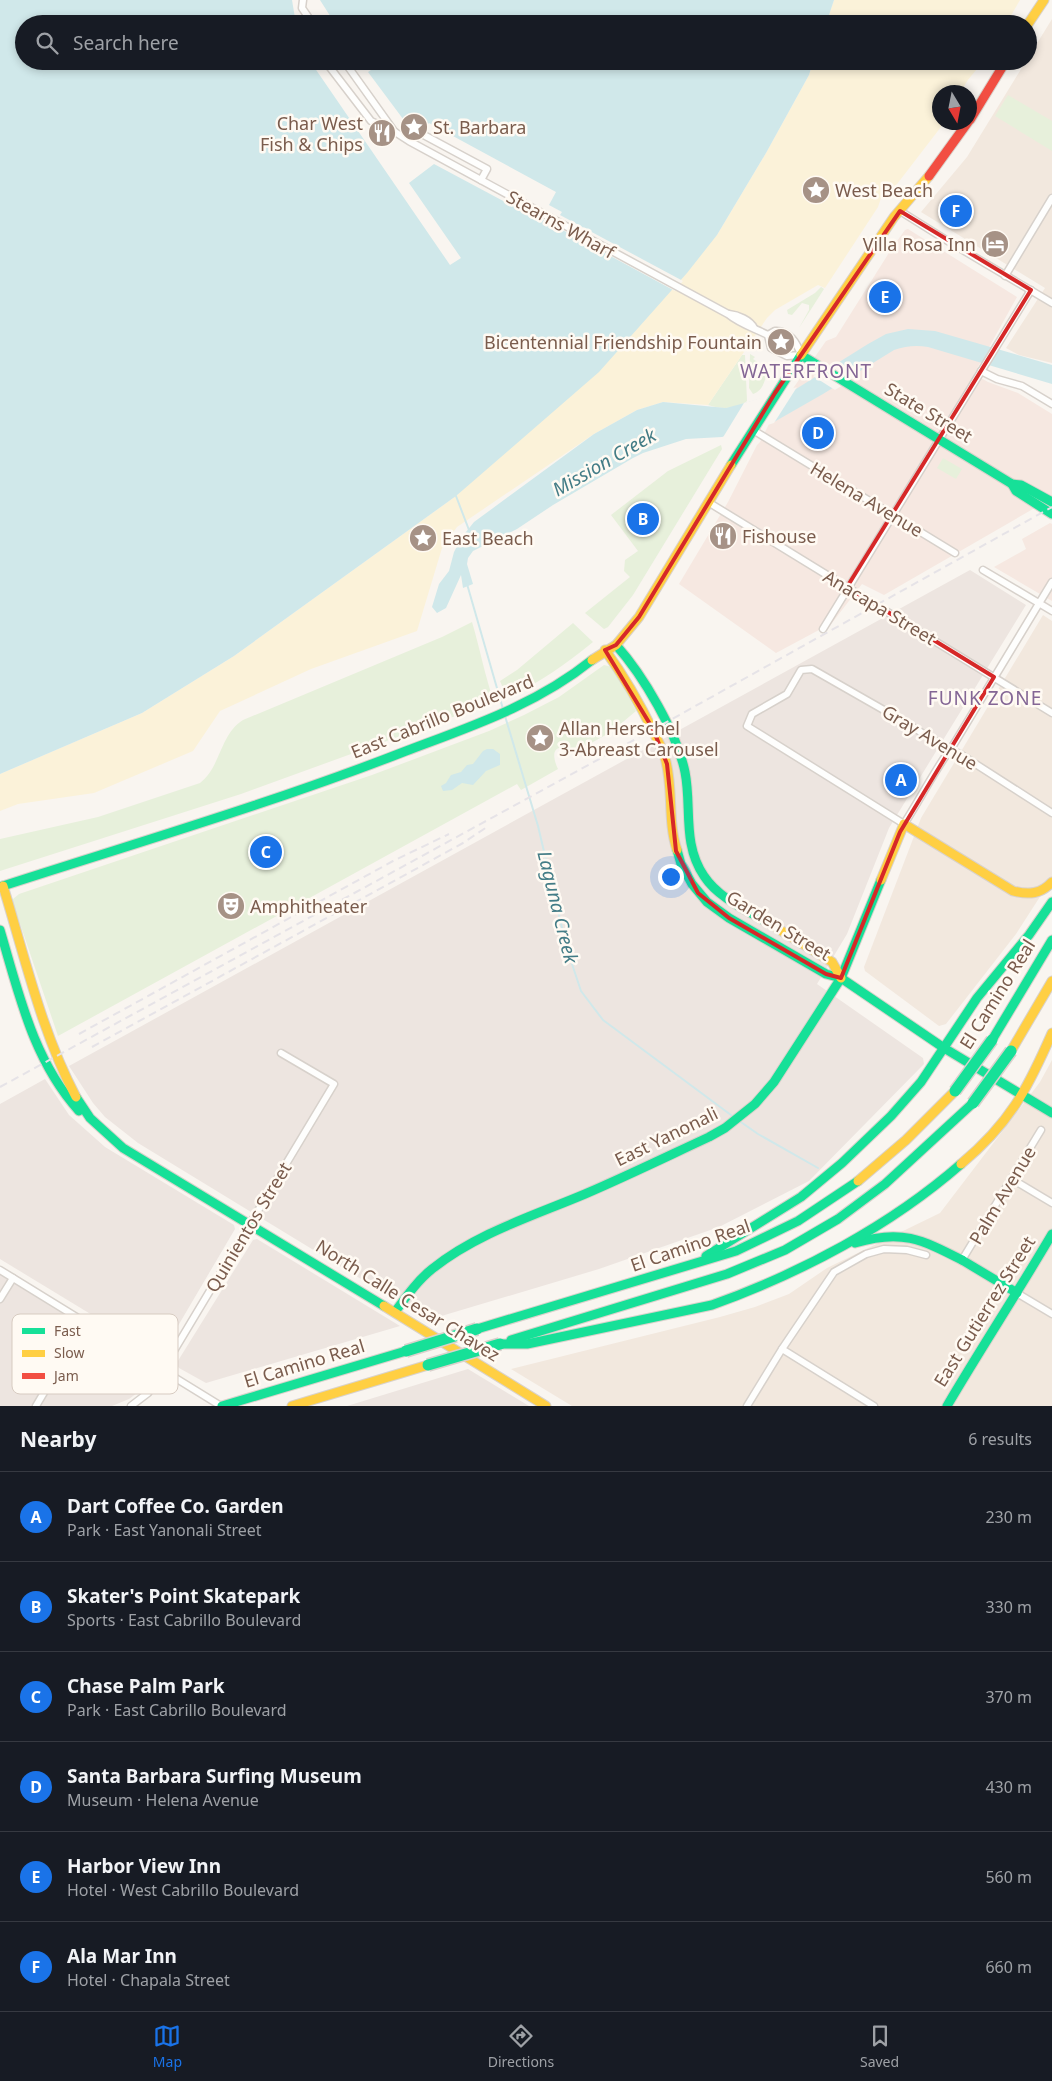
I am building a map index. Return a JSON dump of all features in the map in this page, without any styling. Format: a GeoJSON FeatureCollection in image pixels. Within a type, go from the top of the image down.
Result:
{"type":"FeatureCollection","features":[{"type":"Feature","properties":{"kind":"main road"},"geometry":{"type":"LineString","coordinates":[[1034,15],[1044,0]]}},
{"type":"Feature","properties":{"kind":"main road","name":"East Cabrillo Boulevard"},"geometry":{"type":"LineString","coordinates":[[977,108],[1000,70]]}},
{"type":"Feature","properties":{"kind":"main road","name":"East Cabrillo Boulevard"},"geometry":{"type":"LineString","coordinates":[[2,886],[294,793],[511,711],[560,684],[611,648],[639,617],[775,393],[900,211],[938,165],[963,130]]}},
{"type":"Feature","properties":{"kind":"main road","name":"State Street"},"geometry":{"type":"LineString","coordinates":[[801,355],[1012,484],[1021,485],[1052,502]]}},
{"type":"Feature","properties":{"kind":"main road","name":"State Street"},"geometry":{"type":"LineString","coordinates":[[1012,484],[1016,491],[1052,514]]}},
{"type":"Feature","properties":{"kind":"main road","name":"Garden Street"},"geometry":{"type":"LineString","coordinates":[[611,648],[626,654],[681,755],[686,775],[689,842],[695,861],[705,877],[723,895],[832,962],[841,978]]}},
{"type":"Feature","properties":{"kind":"main road","name":"Garden Street"},"geometry":{"type":"LineString","coordinates":[[611,648],[665,757],[669,778],[670,822],[674,843],[681,864],[698,893],[729,918],[826,974],[841,978],[942,1048],[1052,1113]]}},
{"type":"Feature","properties":{"kind":"main road"},"geometry":{"type":"LineString","coordinates":[[904,824],[1013,890],[1028,895],[1041,892],[1051,884]]}},
{"type":"Feature","properties":{"kind":"main road","name":"East Yanonali"},"geometry":{"type":"LineString","coordinates":[[395,1312],[411,1288],[442,1261],[508,1227],[709,1138],[746,1113],[764,1095],[785,1067],[841,978],[904,824]]}},
{"type":"Feature","properties":{"kind":"main road"},"geometry":{"type":"LineString","coordinates":[[2,886],[50,1039],[64,1075],[77,1100],[90,1118]]}},
{"type":"Feature","properties":{"kind":"main road"},"geometry":{"type":"LineString","coordinates":[[690,1266],[781,1211],[816,1186],[891,1116],[921,1082],[977,998],[1029,935],[1052,902]]}},
{"type":"Feature","properties":{"kind":"main road"},"geometry":{"type":"LineString","coordinates":[[0,930],[30,1026],[46,1067],[58,1088],[78,1110],[90,1118]]}},
{"type":"Feature","properties":{"kind":"main road","name":"El Camino Real"},"geometry":{"type":"LineString","coordinates":[[222,1406],[690,1266],[749,1246],[800,1221],[836,1198],[896,1152],[955,1091],[992,1040],[1052,940]]}},
{"type":"Feature","properties":{"kind":"main road","name":"El Camino Real"},"geometry":{"type":"LineString","coordinates":[[292,1406],[746,1268],[784,1251],[837,1220],[876,1193],[937,1139],[973,1103],[1010,1051],[1052,981]]}},
{"type":"Feature","properties":{"kind":"main road"},"geometry":{"type":"LineString","coordinates":[[500,1344],[527,1344],[712,1305],[781,1278],[832,1252],[902,1209],[957,1168],[1001,1125],[1021,1096],[1052,1033]]}},
{"type":"Feature","properties":{"kind":"main road","name":"North Calle Cesar Chavez"},"geometry":{"type":"LineString","coordinates":[[90,1118],[123,1148],[251,1224],[546,1406]]}},
{"type":"Feature","properties":{"kind":"main road","name":"East Gutierrez Street"},"geometry":{"type":"LineString","coordinates":[[947,1406],[979,1350],[1017,1293],[1052,1234]]}},
{"type":"Feature","properties":{"kind":"main road"},"geometry":{"type":"LineString","coordinates":[[832,1252],[868,1239],[903,1236],[919,1238],[962,1260],[1017,1293]]}},
{"type":"Feature","properties":{"kind":"street"},"geometry":{"type":"LineString","coordinates":[[303,0],[302,8],[307,15]]}},
{"type":"Feature","properties":{"kind":"street","name":"Stearns Wharf"},"geometry":{"type":"LineString","coordinates":[[332,70],[370,121],[395,132],[728,314],[746,326],[768,335]]}},
{"type":"Feature","properties":{"kind":"street","name":"Stearns Wharf"},"geometry":{"type":"LineString","coordinates":[[350,70],[395,132]]}},
{"type":"Feature","properties":{"kind":"street"},"geometry":{"type":"LineString","coordinates":[[420,133],[487,169],[481,180]]}},
{"type":"Feature","properties":{"kind":"street"},"geometry":{"type":"LineString","coordinates":[[1005,276],[1052,198]]}},
{"type":"Feature","properties":{"kind":"street"},"geometry":{"type":"LineString","coordinates":[[900,211],[1052,303]]}},
{"type":"Feature","properties":{"kind":"street"},"geometry":{"type":"LineString","coordinates":[[823,629],[847,587],[1031,290]]}},
{"type":"Feature","properties":{"kind":"street","name":"Stearns Wharf"},"geometry":{"type":"LineString","coordinates":[[775,331],[782,331],[797,342],[801,355],[787,356],[771,348],[768,335],[775,331]]}},
{"type":"Feature","properties":{"kind":"street"},"geometry":{"type":"LineString","coordinates":[[981,371],[1026,388],[1052,404]]}},
{"type":"Feature","properties":{"kind":"street","name":"Helena Avenue"},"geometry":{"type":"LineString","coordinates":[[754,430],[956,553]]}},
{"type":"Feature","properties":{"kind":"street","name":"Anacapa Street"},"geometry":{"type":"LineString","coordinates":[[708,502],[1052,713]]}},
{"type":"Feature","properties":{"kind":"street"},"geometry":{"type":"LineString","coordinates":[[983,570],[1052,611]]}},
{"type":"Feature","properties":{"kind":"street"},"geometry":{"type":"LineString","coordinates":[[904,824],[1052,582]]}},
{"type":"Feature","properties":{"kind":"street","name":"Gray Avenue"},"geometry":{"type":"LineString","coordinates":[[904,824],[747,726],[752,714],[787,694],[801,670],[816,671],[950,749],[1052,813]]}},
{"type":"Feature","properties":{"kind":"street","name":"Quinientos Street"},"geometry":{"type":"LineString","coordinates":[[178,1344],[334,1084],[280,1053]]}},
{"type":"Feature","properties":{"kind":"street","name":"Palm Avenue"},"geometry":{"type":"LineString","coordinates":[[962,1260],[1041,1130]]}},
{"type":"Feature","properties":{"kind":"street"},"geometry":{"type":"LineString","coordinates":[[1012,1178],[1052,1203]]}},
{"type":"Feature","properties":{"kind":"street"},"geometry":{"type":"LineString","coordinates":[[747,1406],[782,1349],[834,1272],[866,1254],[884,1249],[907,1250],[926,1255]]}},
{"type":"Feature","properties":{"kind":"street"},"geometry":{"type":"LineString","coordinates":[[0,1270],[71,1314]]}},
{"type":"Feature","properties":{"kind":"street"},"geometry":{"type":"LineString","coordinates":[[0,1299],[13,1278]]}},
{"type":"Feature","properties":{"kind":"street"},"geometry":{"type":"LineString","coordinates":[[1017,1293],[1052,1314]]}},
{"type":"Feature","properties":{"kind":"street"},"geometry":{"type":"LineString","coordinates":[[782,1349],[874,1406]]}},
{"type":"Feature","properties":{"kind":"street"},"geometry":{"type":"LineString","coordinates":[[178,1380],[222,1406]]}},
{"type":"Feature","properties":{"kind":"street"},"geometry":{"type":"LineString","coordinates":[[36,1406],[43,1394]]}},
{"type":"Feature","properties":{"kind":"street","name":"Quinientos Street"},"geometry":{"type":"LineString","coordinates":[[131,1406],[147,1394]]}},
{"type":"Feature","properties":{"kind":"highlighted area"},"geometry":{"type":"Polygon","coordinates":[[[900,211],[1031,290],[847,587],[994,677],[900,832],[841,978],[826,974],[729,918],[698,893],[676,851],[667,764],[653,729],[605,650],[616,645],[639,617],[775,393],[900,211]]]}},
{"type":"Feature","properties":{"kind":"shaded area"},"geometry":{"type":"Polygon","coordinates":[[[1052,19],[1052,363],[1019,355],[1006,348],[1045,288],[921,212],[967,157],[1020,70],[1037,70],[1037,43],[1052,19]]]}},
{"type":"Feature","properties":{"kind":"shaded area"},"geometry":{"type":"Polygon","coordinates":[[[908,229],[1017,297],[974,374],[988,382],[1018,393],[1052,414],[1052,498],[884,595],[862,584],[832,623],[776,653],[679,584],[728,502],[771,420],[826,341],[836,337],[892,248],[905,230],[908,229]]]}},
{"type":"Feature","properties":{"kind":"shaded area"},"geometry":{"type":"Polygon","coordinates":[[[1050,523],[1052,524],[1052,601],[994,567],[1026,549],[1022,539],[1050,523]]]}},
{"type":"Feature","properties":{"kind":"shaded area"},"geometry":{"type":"Polygon","coordinates":[[[970,570],[1026,605],[889,828],[847,934],[817,984],[923,1058],[924,1064],[809,1181],[719,1227],[599,1269],[428,1320],[414,1312],[413,1307],[394,1295],[389,1296],[138,1143],[105,1117],[93,1103],[69,1066],[970,570]]]}},
{"type":"Feature","properties":{"kind":"shaded area"},"geometry":{"type":"Polygon","coordinates":[[[1043,615],[1052,621],[1052,878],[1016,934],[946,1024],[939,1026],[865,971],[864,967],[921,818],[1043,615]]]}},
{"type":"Feature","properties":{"kind":"shaded area"},"geometry":{"type":"Polygon","coordinates":[[[1052,1060],[1052,1406],[572,1406],[511,1369],[755,1307],[789,1294],[827,1268],[940,1213],[1040,1082],[1052,1060]]]}},
{"type":"Feature","properties":{"kind":"shaded area"},"geometry":{"type":"Polygon","coordinates":[[[45,1079],[69,1115],[105,1147],[234,1225],[235,1229],[178,1326],[178,1314],[91,1314],[0,1259],[0,1104],[45,1079]]]}},
{"type":"Feature","properties":{"kind":"shaded area"},"geometry":{"type":"Polygon","coordinates":[[[257,1239],[400,1326],[206,1383],[179,1368],[178,1361],[253,1240],[257,1239]]]}},
{"type":"Feature","properties":{"kind":"shaded area"},"geometry":{"type":"Polygon","coordinates":[[[0,1271],[64,1314],[12,1314],[12,1394],[136,1394],[112,1406],[0,1406],[0,1271]]]}},
{"type":"Feature","properties":{"kind":"shaded area"},"geometry":{"type":"Polygon","coordinates":[[[468,1369],[529,1406],[347,1406],[468,1369]]]}},
{"type":"Feature","properties":{"kind":"green space"},"geometry":{"type":"Polygon","coordinates":[[[1008,95],[1052,121],[1052,151],[995,116],[1008,95]]]}},
{"type":"Feature","properties":{"kind":"green space"},"geometry":{"type":"Polygon","coordinates":[[[821,287],[824,289],[799,328],[809,310],[809,305],[802,303],[792,315],[788,314],[787,310],[815,293],[821,287]]]}},
{"type":"Feature","properties":{"kind":"green space"},"geometry":{"type":"Polygon","coordinates":[[[750,354],[759,363],[758,366],[766,368],[764,383],[760,390],[753,394],[749,388],[750,354]]]}},
{"type":"Feature","properties":{"kind":"green space"},"geometry":{"type":"Polygon","coordinates":[[[742,355],[745,355],[747,401],[738,406],[728,408],[708,405],[742,355]]]}},
{"type":"Feature","properties":{"kind":"green space"},"geometry":{"type":"Polygon","coordinates":[[[721,445],[722,449],[633,595],[608,627],[604,629],[585,613],[630,577],[624,571],[625,560],[638,551],[611,515],[668,471],[721,445]]]}},
{"type":"Feature","properties":{"kind":"green space"},"geometry":{"type":"Polygon","coordinates":[[[943,458],[962,469],[956,479],[937,468],[943,458]]]}},
{"type":"Feature","properties":{"kind":"green space"},"geometry":{"type":"Polygon","coordinates":[[[472,622],[494,702],[241,794],[0,871],[0,839],[98,817],[200,783],[212,768],[235,726],[243,720],[442,637],[472,622]]]}},
{"type":"Feature","properties":{"kind":"green space"},"geometry":{"type":"Polygon","coordinates":[[[573,623],[593,642],[551,673],[506,698],[500,681],[517,670],[573,623]]]}},
{"type":"Feature","properties":{"kind":"green space"},"geometry":{"type":"Polygon","coordinates":[[[604,665],[614,669],[636,711],[611,732],[575,752],[564,748],[556,750],[554,756],[558,769],[521,790],[517,784],[58,1036],[13,903],[13,899],[19,894],[372,775],[489,731],[559,697],[604,665]]]}},
{"type":"Feature","properties":{"kind":"green space"},"geometry":{"type":"Polygon","coordinates":[[[894,764],[918,778],[908,796],[884,783],[894,764]]]}},
{"type":"Feature","properties":{"kind":"sand"},"geometry":{"type":"Polygon","coordinates":[[[834,0],[1020,0],[1011,15],[829,15],[834,0]]]}},
{"type":"Feature","properties":{"kind":"sand"},"geometry":{"type":"Polygon","coordinates":[[[810,70],[976,70],[965,85],[932,85],[932,130],[939,130],[894,188],[881,198],[878,207],[825,288],[818,285],[775,310],[767,318],[708,405],[663,402],[637,410],[594,434],[457,527],[442,548],[417,631],[311,669],[220,711],[193,751],[94,793],[18,804],[0,811],[0,774],[142,713],[234,656],[456,496],[717,235],[766,153],[810,70]]]}},
{"type":"Feature","properties":{"kind":"water"},"geometry":{"type":"Polygon","coordinates":[[[0,0],[834,0],[829,15],[15,15],[15,70],[810,70],[766,153],[717,235],[687,273],[599,372],[456,496],[234,656],[142,713],[0,774],[0,0]]]}},
{"type":"Feature","properties":{"kind":"water","name":"Mission Creek"},"geometry":{"type":"Polygon","coordinates":[[[908,329],[935,331],[1052,365],[1052,384],[928,347],[911,346],[894,350],[774,422],[722,437],[686,439],[633,458],[553,505],[517,529],[473,551],[468,558],[467,564],[473,584],[463,588],[461,575],[446,608],[437,613],[432,607],[439,584],[449,571],[454,552],[462,537],[474,522],[594,434],[637,410],[663,402],[726,408],[796,389],[886,334],[908,329]]]}},
{"type":"Feature","properties":{"kind":"water"},"geometry":{"type":"Polygon","coordinates":[[[493,749],[500,754],[500,765],[486,771],[473,785],[462,783],[452,790],[443,791],[441,786],[446,783],[451,775],[461,772],[467,765],[473,764],[483,751],[493,749]]]}},
{"type":"Feature","properties":{"kind":"pier"},"geometry":{"type":"Polygon","coordinates":[[[292,0],[320,0],[330,15],[294,15],[292,0]]]}},
{"type":"Feature","properties":{"kind":"pier"},"geometry":{"type":"Polygon","coordinates":[[[316,70],[371,70],[368,72],[409,127],[426,126],[429,123],[556,192],[549,205],[562,212],[560,215],[683,281],[675,291],[509,201],[507,203],[434,164],[409,183],[461,258],[450,265],[316,70]]]}},
{"type":"Feature","properties":{"kind":"pier"},"geometry":{"type":"Polygon","coordinates":[[[838,362],[859,375],[835,390],[813,376],[838,362]]]}},
{"type":"Feature","properties":{"kind":"pier"},"geometry":{"type":"Polygon","coordinates":[[[797,387],[774,423],[722,439],[744,403],[797,387]]]}},
{"type":"Feature","properties":{"kind":"waterway"},"geometry":{"type":"LineString","coordinates":[[456,496],[469,530]]}},
{"type":"Feature","properties":{"kind":"waterway","name":"Laguna Creek"},"geometry":{"type":"LineString","coordinates":[[467,584],[503,709]]}},
{"type":"Feature","properties":{"kind":"waterway","name":"Laguna Creek"},"geometry":{"type":"LineString","coordinates":[[505,716],[538,826],[567,949],[581,991],[603,1020],[735,1118]]}},
{"type":"Feature","properties":{"kind":"waterway","name":"Laguna Creek"},"geometry":{"type":"LineString","coordinates":[[738,1120],[758,1134],[818,1168]]}},
{"type":"Feature","properties":{"kind":"railway"},"geometry":{"type":"LineString","coordinates":[[0,1087],[665,723],[1052,507]]}},
{"type":"Feature","properties":{"kind":"railway"},"geometry":{"type":"LineString","coordinates":[[92,1047],[463,843],[487,827]]}},
{"type":"Feature","properties":{"kind":"railway"},"geometry":{"type":"LineString","coordinates":[[79,1034],[393,861],[449,834]]}},
{"type":"Feature","properties":{"kind":"traffic: fast"},"geometry":{"type":"LineString","coordinates":[[731,465],[801,355],[1012,484],[1021,485],[1052,502]]}},
{"type":"Feature","properties":{"kind":"traffic: fast"},"geometry":{"type":"LineString","coordinates":[[1012,484],[1016,491],[1052,514]]}},
{"type":"Feature","properties":{"kind":"traffic: fast"},"geometry":{"type":"LineString","coordinates":[[616,645],[648,688],[675,740],[685,772],[690,838],[697,864],[710,884],[726,898],[772,925]]}},
{"type":"Feature","properties":{"kind":"traffic: fast"},"geometry":{"type":"LineString","coordinates":[[0,887],[306,788],[455,733],[503,713],[549,690],[592,660]]}},
{"type":"Feature","properties":{"kind":"traffic: fast"},"geometry":{"type":"LineString","coordinates":[[677,850],[681,864],[692,884],[707,902],[729,918],[826,974],[841,978],[944,1048],[1052,1113]]}},
{"type":"Feature","properties":{"kind":"traffic: fast"},"geometry":{"type":"LineString","coordinates":[[395,1312],[412,1289],[432,1269],[468,1245],[506,1226],[601,1187],[709,1137],[725,1128],[755,1104],[774,1082],[841,978],[881,880]]}},
{"type":"Feature","properties":{"kind":"traffic: fast"},"geometry":{"type":"LineString","coordinates":[[706,1256],[801,1197],[842,1163],[891,1116],[921,1082],[977,998],[1029,935],[1052,902]]}},
{"type":"Feature","properties":{"kind":"traffic: fast"},"geometry":{"type":"LineString","coordinates":[[0,930],[21,1002],[39,1048],[63,1091],[79,1111]]}},
{"type":"Feature","properties":{"kind":"traffic: fast"},"geometry":{"type":"LineString","coordinates":[[992,1040],[1052,940]]}},
{"type":"Feature","properties":{"kind":"traffic: fast"},"geometry":{"type":"LineString","coordinates":[[955,1091],[992,1040]]}},
{"type":"Feature","properties":{"kind":"traffic: fast"},"geometry":{"type":"LineString","coordinates":[[973,1103],[1011,1051]]}},
{"type":"Feature","properties":{"kind":"traffic: fast"},"geometry":{"type":"LineString","coordinates":[[76,1097],[90,1118],[123,1148],[384,1306]]}},
{"type":"Feature","properties":{"kind":"traffic: fast"},"geometry":{"type":"LineString","coordinates":[[511,1340],[727,1274],[785,1250],[838,1219],[885,1184],[973,1103]]}},
{"type":"Feature","properties":{"kind":"traffic: fast"},"geometry":{"type":"LineString","coordinates":[[500,1344],[527,1344],[712,1305],[778,1278],[843,1246],[905,1208],[961,1164]]}},
{"type":"Feature","properties":{"kind":"traffic: fast"},"geometry":{"type":"LineString","coordinates":[[477,1329],[736,1251],[798,1221],[858,1181]]}},
{"type":"Feature","properties":{"kind":"traffic: fast"},"geometry":{"type":"LineString","coordinates":[[947,1406],[1052,1234]]}},
{"type":"Feature","properties":{"kind":"traffic: fast"},"geometry":{"type":"LineString","coordinates":[[855,1243],[885,1237],[910,1238],[962,1260]]}},
{"type":"Feature","properties":{"kind":"traffic: fast"},"geometry":{"type":"LineString","coordinates":[[962,1260],[1017,1293]]}},
{"type":"Feature","properties":{"kind":"traffic: fast"},"geometry":{"type":"LineString","coordinates":[[406,1351],[477,1329]]}},
{"type":"Feature","properties":{"kind":"traffic: fast"},"geometry":{"type":"LineString","coordinates":[[428,1365],[500,1344]]}},
{"type":"Feature","properties":{"kind":"traffic: fast"},"geometry":{"type":"LineString","coordinates":[[222,1406],[406,1351]]}},
{"type":"Feature","properties":{"kind":"traffic: slow"},"geometry":{"type":"LineString","coordinates":[[1034,15],[1044,0]]}},
{"type":"Feature","properties":{"kind":"traffic: slow"},"geometry":{"type":"LineString","coordinates":[[801,355],[894,217],[929,176]]}},
{"type":"Feature","properties":{"kind":"traffic: slow"},"geometry":{"type":"LineString","coordinates":[[592,660],[616,645],[639,617],[731,465]]}},
{"type":"Feature","properties":{"kind":"traffic: slow"},"geometry":{"type":"LineString","coordinates":[[605,650],[631,690],[663,751],[668,769],[672,827],[677,850]]}},
{"type":"Feature","properties":{"kind":"traffic: slow"},"geometry":{"type":"LineString","coordinates":[[881,880],[904,824],[1013,891],[1034,893],[1044,889],[1052,882]]}},
{"type":"Feature","properties":{"kind":"traffic: slow"},"geometry":{"type":"LineString","coordinates":[[3,886],[43,1020],[76,1097]]}},
{"type":"Feature","properties":{"kind":"traffic: slow"},"geometry":{"type":"LineString","coordinates":[[772,925],[832,962],[841,978]]}},
{"type":"Feature","properties":{"kind":"traffic: slow"},"geometry":{"type":"LineString","coordinates":[[1011,1051],[1052,981]]}},
{"type":"Feature","properties":{"kind":"traffic: slow"},"geometry":{"type":"LineString","coordinates":[[961,1164],[1005,1120],[1025,1089],[1052,1033]]}},
{"type":"Feature","properties":{"kind":"traffic: slow"},"geometry":{"type":"LineString","coordinates":[[858,1181],[906,1140],[955,1091]]}},
{"type":"Feature","properties":{"kind":"traffic: slow"},"geometry":{"type":"LineString","coordinates":[[384,1306],[546,1406]]}},
{"type":"Feature","properties":{"kind":"traffic: slow"},"geometry":{"type":"LineString","coordinates":[[292,1406],[428,1365]]}},
{"type":"Feature","properties":{"kind":"traffic: jam"},"geometry":{"type":"LineString","coordinates":[[977,109],[1001,70]]}},
{"type":"Feature","properties":{"kind":"traffic: jam"},"geometry":{"type":"LineString","coordinates":[[929,176],[962,130]]}},
{"type":"Feature","properties":{"kind":"place","name":"St. Barbara"},"geometry":{"type":"Point","coordinates":[414,127]}},
{"type":"Feature","properties":{"kind":"place","name":"Char West Fish & Chips"},"geometry":{"type":"Point","coordinates":[382,133]}},
{"type":"Feature","properties":{"kind":"place","name":"West Beach"},"geometry":{"type":"Point","coordinates":[816,190]}},
{"type":"Feature","properties":{"kind":"place","name":"Ala Mar Inn"},"geometry":{"type":"Point","coordinates":[956,211]}},
{"type":"Feature","properties":{"kind":"place","name":"Villa Rosa Inn"},"geometry":{"type":"Point","coordinates":[995,244]}},
{"type":"Feature","properties":{"kind":"place","name":"Harbor View Inn"},"geometry":{"type":"Point","coordinates":[885,297]}},
{"type":"Feature","properties":{"kind":"place","name":"Bicentennial Friendship Fountain"},"geometry":{"type":"Point","coordinates":[781,342]}},
{"type":"Feature","properties":{"kind":"place","name":"Santa Barbara Surfing Museum"},"geometry":{"type":"Point","coordinates":[818,433]}},
{"type":"Feature","properties":{"kind":"place","name":"Skater's Point Skatepark"},"geometry":{"type":"Point","coordinates":[643,519]}},
{"type":"Feature","properties":{"kind":"place","name":"Fishouse"},"geometry":{"type":"Point","coordinates":[723,536]}},
{"type":"Feature","properties":{"kind":"place","name":"East Beach"},"geometry":{"type":"Point","coordinates":[423,538]}},
{"type":"Feature","properties":{"kind":"place","name":"Allan Herschel 3-Abreast Carousel"},"geometry":{"type":"Point","coordinates":[540,738]}},
{"type":"Feature","properties":{"kind":"place","name":"Dart Coffee Co. Garden"},"geometry":{"type":"Point","coordinates":[901,780]}},
{"type":"Feature","properties":{"kind":"place","name":"Chase Palm Park"},"geometry":{"type":"Point","coordinates":[266,852]}},
{"type":"Feature","properties":{"kind":"place","name":"Amphitheater"},"geometry":{"type":"Point","coordinates":[231,906]}},
{"type":"Feature","properties":{"kind":"district","name":"WATERFRONT"},"geometry":{"type":"Point","coordinates":[806,371]}},
{"type":"Feature","properties":{"kind":"district","name":"FUNK ZONE"},"geometry":{"type":"Point","coordinates":[985,698]}}]}
